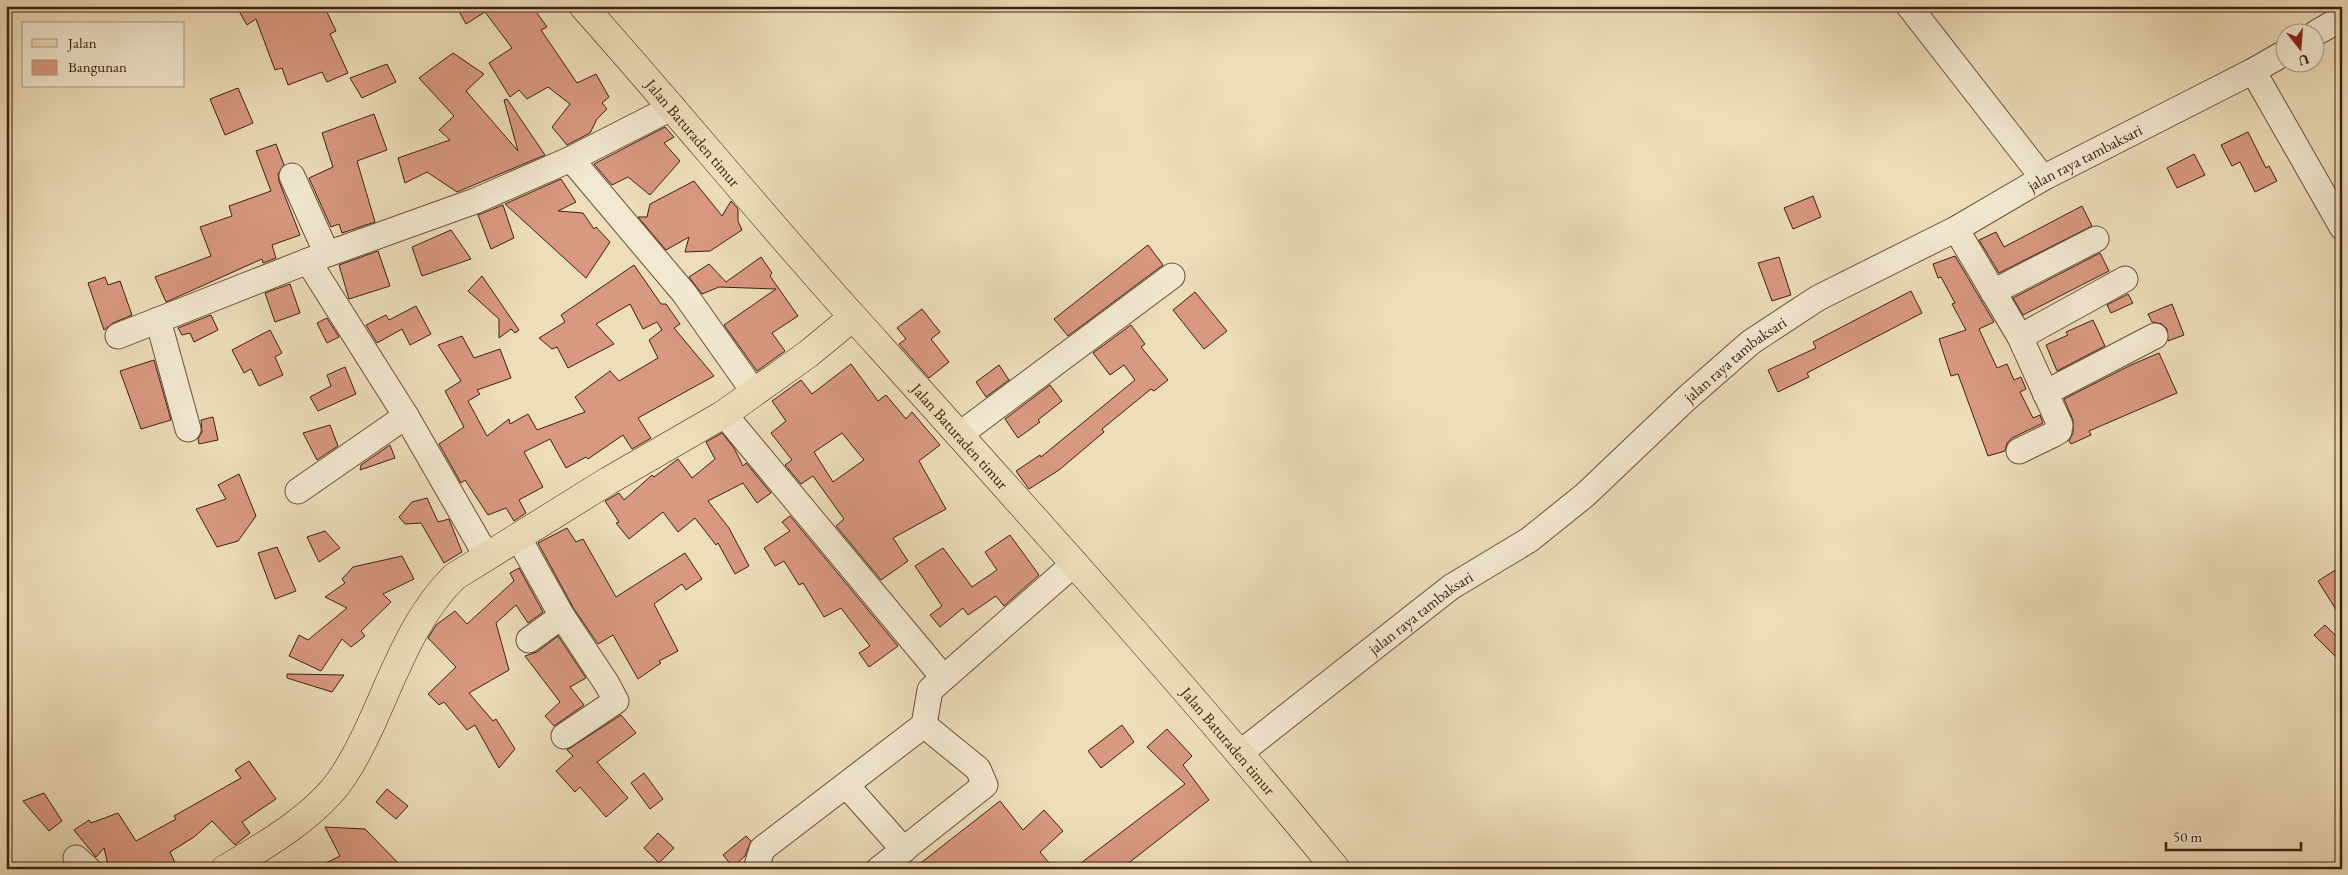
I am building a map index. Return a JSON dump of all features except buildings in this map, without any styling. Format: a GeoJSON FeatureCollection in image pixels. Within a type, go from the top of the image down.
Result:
{"type":"FeatureCollection","features":[{"type":"Feature","properties":{"kind":"main road","name":"Jalan Baturaden timur"},"geometry":{"type":"LineString","coordinates":[[583,6],[673,107],[853,317],[1075,563],[1240,753],[1336,869]]}},
{"type":"Feature","properties":{"kind":"main road"},"geometry":{"type":"LineString","coordinates":[[232,867],[317,806],[343,776],[359,749],[418,622],[434,596],[454,577],[486,555],[608,481],[724,414],[808,354],[853,317]]}},
{"type":"Feature","properties":{"kind":"street"},"geometry":{"type":"LineString","coordinates":[[1909,6],[2043,178]]}},
{"type":"Feature","properties":{"kind":"street"},"geometry":{"type":"LineString","coordinates":[[2326,28],[2342,18]]}},
{"type":"Feature","properties":{"kind":"street","name":"jalan raya tambaksari"},"geometry":{"type":"LineString","coordinates":[[1240,753],[1451,587],[1529,540],[1585,495],[1687,398],[1752,342],[1818,298],[1956,229],[2043,178],[2276,58]]}},
{"type":"Feature","properties":{"kind":"street"},"geometry":{"type":"LineString","coordinates":[[2253,71],[2342,227]]}},
{"type":"Feature","properties":{"kind":"street"},"geometry":{"type":"LineString","coordinates":[[118,336],[318,257],[475,201],[571,159],[673,107]]}},
{"type":"Feature","properties":{"kind":"street"},"geometry":{"type":"LineString","coordinates":[[571,159],[684,293],[754,392]]}},
{"type":"Feature","properties":{"kind":"street"},"geometry":{"type":"LineString","coordinates":[[292,176],[318,257],[486,555]]}},
{"type":"Feature","properties":{"kind":"street"},"geometry":{"type":"LineString","coordinates":[[1956,229],[2020,337],[2060,425],[2059,431],[2019,451]]}},
{"type":"Feature","properties":{"kind":"street"},"geometry":{"type":"LineString","coordinates":[[1993,292],[2096,239]]}},
{"type":"Feature","properties":{"kind":"street"},"geometry":{"type":"LineString","coordinates":[[959,435],[1172,276]]}},
{"type":"Feature","properties":{"kind":"street"},"geometry":{"type":"LineString","coordinates":[[2020,337],[2125,279]]}},
{"type":"Feature","properties":{"kind":"street"},"geometry":{"type":"LineString","coordinates":[[158,320],[188,429]]}},
{"type":"Feature","properties":{"kind":"street"},"geometry":{"type":"LineString","coordinates":[[2045,393],[2155,336]]}},
{"type":"Feature","properties":{"kind":"street"},"geometry":{"type":"LineString","coordinates":[[724,414],[943,677]]}},
{"type":"Feature","properties":{"kind":"street"},"geometry":{"type":"LineString","coordinates":[[298,490],[406,416]]}},
{"type":"Feature","properties":{"kind":"street"},"geometry":{"type":"LineString","coordinates":[[518,537],[562,616],[616,701],[564,736]]}},
{"type":"Feature","properties":{"kind":"street"},"geometry":{"type":"LineString","coordinates":[[756,869],[762,849],[847,786],[924,725],[930,690],[1075,563]]}},
{"type":"Feature","properties":{"kind":"street"},"geometry":{"type":"LineString","coordinates":[[529,640],[562,616]]}},
{"type":"Feature","properties":{"kind":"street"},"geometry":{"type":"LineString","coordinates":[[879,869],[985,785],[978,769],[924,725]]}},
{"type":"Feature","properties":{"kind":"street"},"geometry":{"type":"LineString","coordinates":[[847,786],[904,850]]}}]}
